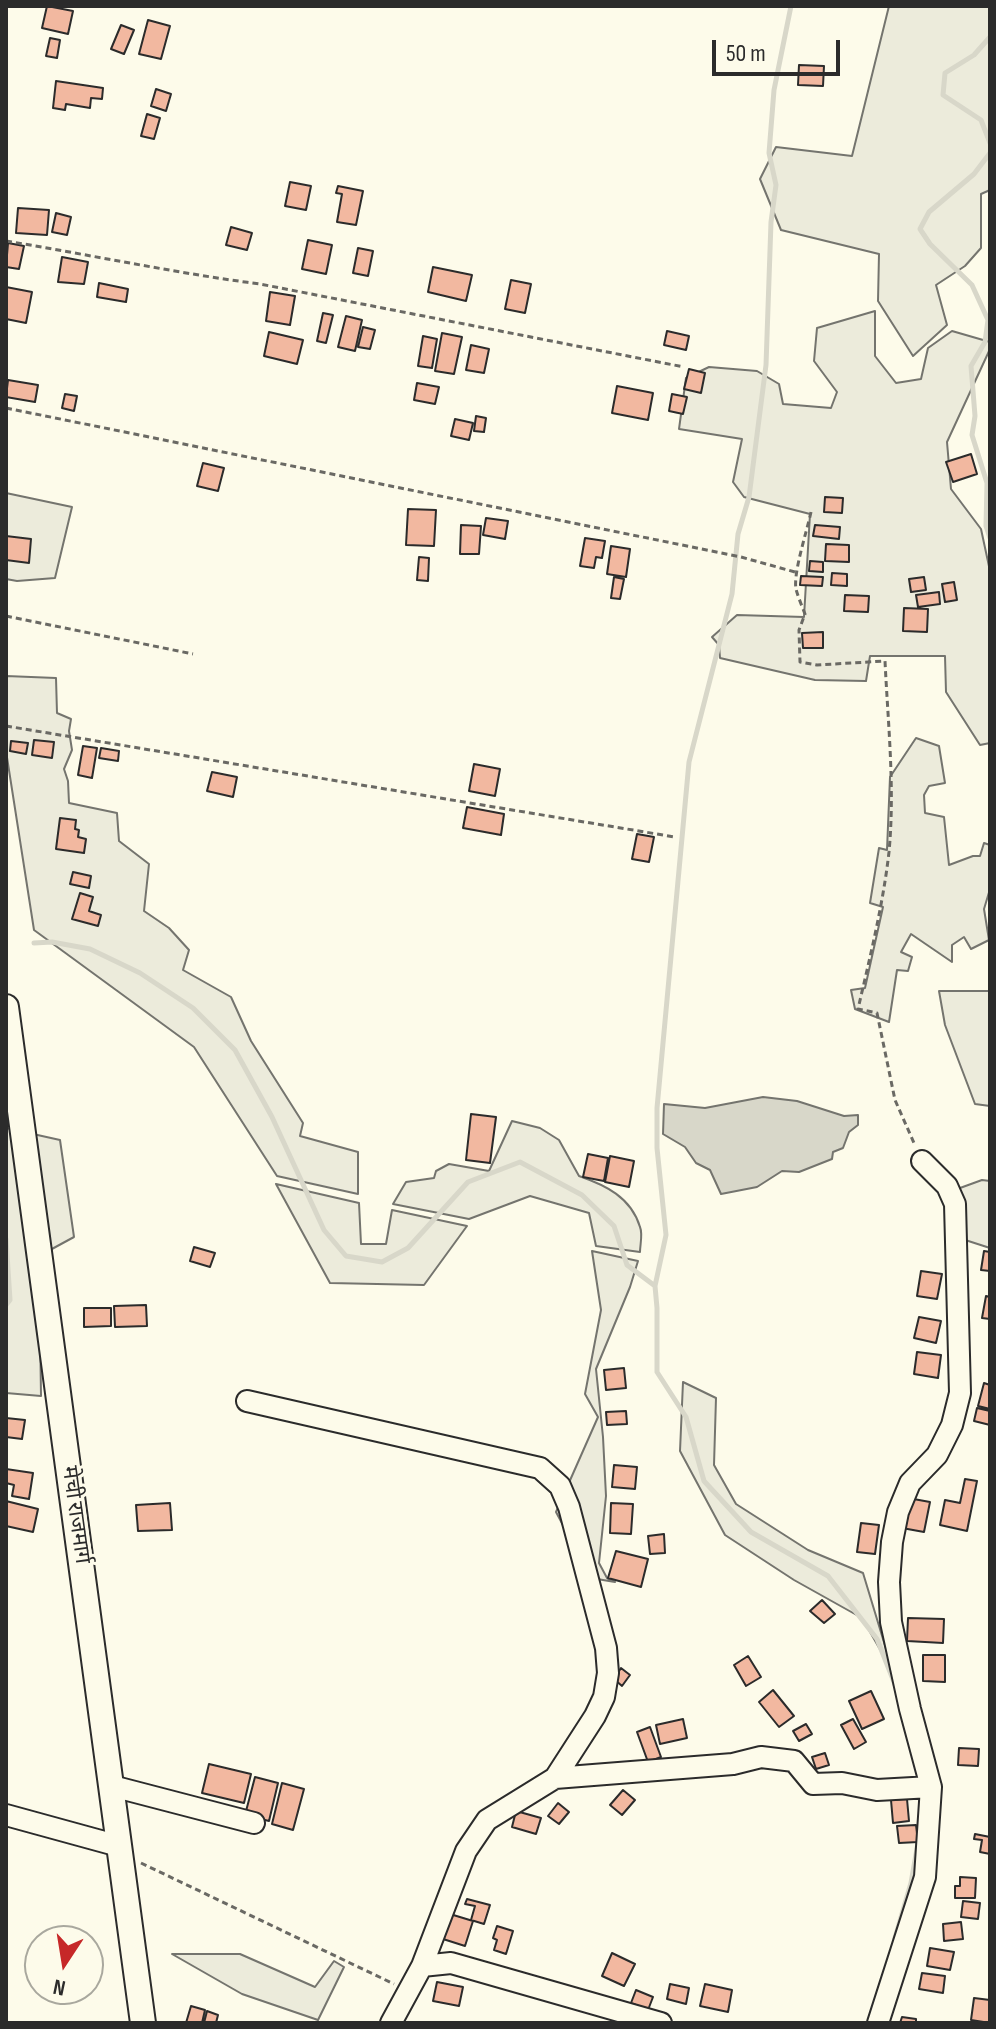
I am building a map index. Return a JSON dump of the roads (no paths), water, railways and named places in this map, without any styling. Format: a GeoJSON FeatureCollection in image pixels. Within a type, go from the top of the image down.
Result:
{"type":"FeatureCollection","features":[{"type":"Feature","properties":{"kind":"main road","name":"मेची राजमार्ग"},"geometry":{"type":"LineString","coordinates":[[6,1007],[143,2023]]}},
{"type":"Feature","properties":{"kind":"street"},"geometry":{"type":"LineString","coordinates":[[878,2023],[925,1877],[931,1787],[891,1622],[889,1582],[892,1542],[910,1483],[937,1455],[952,1425],[960,1393],[955,1204],[947,1186],[922,1161]]}},
{"type":"Feature","properties":{"kind":"street"},"geometry":{"type":"LineString","coordinates":[[247,1401],[540,1468],[560,1486],[569,1507],[606,1648],[608,1673],[604,1697],[595,1716],[555,1778],[487,1820],[466,1851],[422,1966],[391,2023]]}},
{"type":"Feature","properties":{"kind":"street"},"geometry":{"type":"LineString","coordinates":[[555,1778],[733,1764],[761,1757],[794,1761],[813,1784],[842,1783],[877,1790],[931,1787]]}},
{"type":"Feature","properties":{"kind":"street"},"geometry":{"type":"LineString","coordinates":[[112,1786],[254,1823]]}},
{"type":"Feature","properties":{"kind":"street"},"geometry":{"type":"LineString","coordinates":[[6,1815],[119,1851]]}},
{"type":"Feature","properties":{"kind":"street"},"geometry":{"type":"LineString","coordinates":[[422,1966],[451,1963],[661,2023]]}},
{"type":"Feature","properties":{"kind":"waterway"},"geometry":{"type":"LineString","coordinates":[[655,1286],[666,1235],[657,1148],[657,1108],[689,762],[732,594],[738,534],[749,497],[766,365],[771,222],[776,185],[769,153],[774,90],[791,6]]}},
{"type":"Feature","properties":{"kind":"waterway"},"geometry":{"type":"LineString","coordinates":[[990,37],[974,55],[945,73],[943,95],[981,120],[990,143]]}},
{"type":"Feature","properties":{"kind":"waterway"},"geometry":{"type":"LineString","coordinates":[[990,153],[974,174],[929,212],[920,229],[930,244],[972,285],[988,320],[985,342],[971,366],[975,416],[972,435],[987,483],[986,526],[990,538]]}},
{"type":"Feature","properties":{"kind":"waterway"},"geometry":{"type":"LineString","coordinates":[[34,943],[52,942],[90,949],[140,973],[193,1008],[235,1050],[272,1117],[324,1230],[346,1256],[382,1262],[408,1248],[468,1182],[520,1162],[582,1195],[614,1226],[627,1265],[655,1286],[657,1372],[686,1417],[704,1481],[751,1532],[828,1576],[877,1639],[896,1687]]}},
{"type":"Feature","properties":{"kind":"waterway"},"geometry":{"type":"LineString","coordinates":[[6,1239],[10,1300],[6,1305]]}},
{"type":"Feature","properties":{"kind":"waterway"},"geometry":{"type":"LineString","coordinates":[[895,1938],[911,1883],[918,1843]]}}]}
